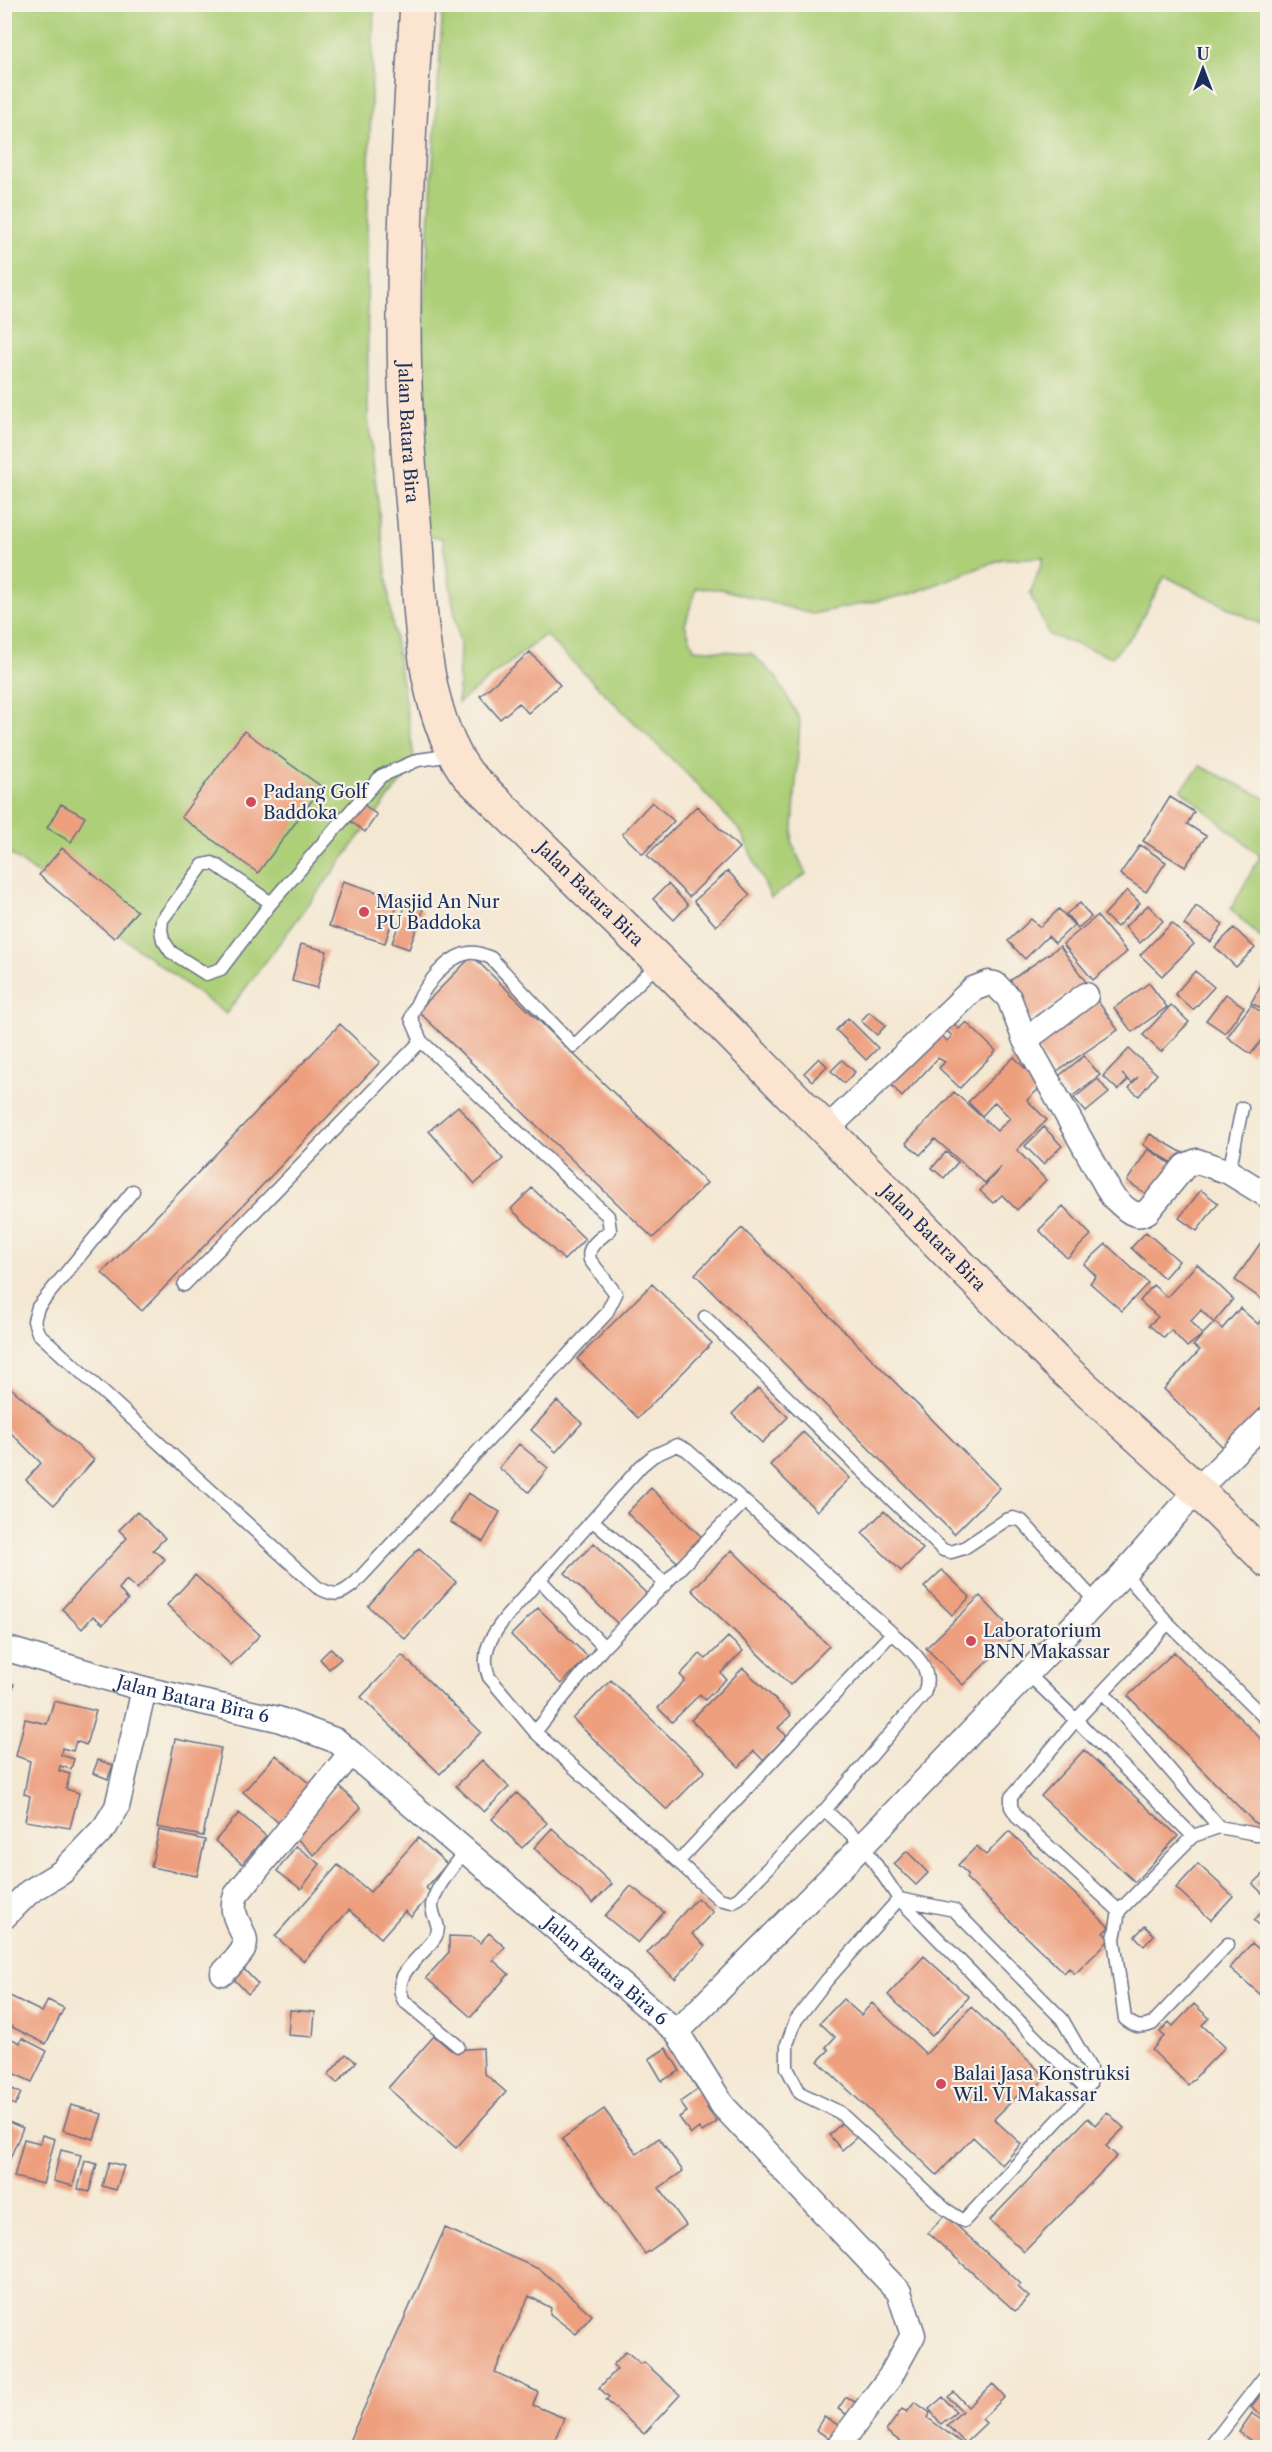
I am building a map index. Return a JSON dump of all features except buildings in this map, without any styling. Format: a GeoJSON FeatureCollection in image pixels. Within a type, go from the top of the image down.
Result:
{"type":"FeatureCollection","features":[{"type":"Feature","properties":{"kind":"street","name":"Jalan Batara Bira"},"geometry":{"type":"LineString","coordinates":[[417,4],[405,259],[407,429],[423,633],[440,723],[453,755],[468,775],[660,962],[825,1131],[1058,1363],[1197,1490],[1268,1561]]}},
{"type":"Feature","properties":{"kind":"street"},"geometry":{"type":"LineString","coordinates":[[825,1131],[973,989],[988,983],[1001,987],[1009,998],[1025,1040],[1112,1196],[1136,1215],[1142,1216],[1148,1211],[1190,1163],[1202,1161],[1229,1172],[1268,1196]]}},
{"type":"Feature","properties":{"kind":"street"},"geometry":{"type":"LineString","coordinates":[[1025,1040],[1086,995]]}},
{"type":"Feature","properties":{"kind":"street","name":"Jalan Batara Bira 6"},"geometry":{"type":"LineString","coordinates":[[4,1648],[144,1689],[278,1719],[310,1729],[337,1741],[466,1849],[677,2032],[863,1845],[1026,1672],[1124,1573],[1197,1490],[1268,1419]]}},
{"type":"Feature","properties":{"kind":"street"},"geometry":{"type":"LineString","coordinates":[[4,1917],[29,1892],[62,1872],[105,1827],[117,1808],[144,1689]]}},
{"type":"Feature","properties":{"kind":"street"},"geometry":{"type":"LineString","coordinates":[[224,1972],[242,1951],[245,1944],[244,1935],[232,1913],[236,1895],[351,1753]]}},
{"type":"Feature","properties":{"kind":"street"},"geometry":{"type":"LineString","coordinates":[[677,2032],[723,2106],[899,2292],[913,2335],[890,2377],[837,2448]]}},
{"type":"Feature","properties":{"kind":"lane"},"geometry":{"type":"LineString","coordinates":[[271,903],[218,866],[212,863],[203,865],[162,920],[162,940],[171,952],[206,974],[212,974],[221,969],[271,903],[381,776],[418,760],[453,755]]}},
{"type":"Feature","properties":{"kind":"lane"},"geometry":{"type":"LineString","coordinates":[[133,1191],[38,1307],[34,1321],[38,1333],[316,1587],[333,1596],[341,1594],[356,1583],[606,1314],[616,1294],[590,1260],[588,1253],[591,1246],[610,1230],[608,1216],[421,1041],[411,1018],[414,1009],[440,971],[460,955],[473,952],[492,958],[574,1046],[660,962]]}},
{"type":"Feature","properties":{"kind":"lane"},"geometry":{"type":"LineString","coordinates":[[184,1285],[421,1041]]}},
{"type":"Feature","properties":{"kind":"lane"},"geometry":{"type":"LineString","coordinates":[[1229,1172],[1242,1108]]}},
{"type":"Feature","properties":{"kind":"lane"},"geometry":{"type":"LineString","coordinates":[[705,1317],[944,1550],[958,1551],[1006,1520],[1013,1518],[1022,1521],[1095,1601]]}},
{"type":"Feature","properties":{"kind":"lane"},"geometry":{"type":"LineString","coordinates":[[676,1445],[687,1450],[744,1502],[920,1659],[927,1671],[928,1685],[924,1695],[825,1810],[739,1898],[732,1902],[719,1899],[535,1732],[489,1677],[485,1658],[492,1635],[641,1466],[653,1456],[676,1445]]}},
{"type":"Feature","properties":{"kind":"lane"},"geometry":{"type":"LineString","coordinates":[[535,1732],[604,1647],[744,1502]]}},
{"type":"Feature","properties":{"kind":"lane"},"geometry":{"type":"LineString","coordinates":[[593,1521],[666,1584]]}},
{"type":"Feature","properties":{"kind":"lane"},"geometry":{"type":"LineString","coordinates":[[1124,1573],[1168,1623],[1268,1721]]}},
{"type":"Feature","properties":{"kind":"lane"},"geometry":{"type":"LineString","coordinates":[[540,1580],[604,1647]]}},
{"type":"Feature","properties":{"kind":"lane"},"geometry":{"type":"LineString","coordinates":[[1119,1911],[1018,1818],[1011,1807],[1011,1797],[1076,1720],[1168,1623]]}},
{"type":"Feature","properties":{"kind":"lane"},"geometry":{"type":"LineString","coordinates":[[678,1862],[892,1633]]}},
{"type":"Feature","properties":{"kind":"lane"},"geometry":{"type":"LineString","coordinates":[[1026,1672],[1193,1836]]}},
{"type":"Feature","properties":{"kind":"lane"},"geometry":{"type":"LineString","coordinates":[[1102,1692],[1219,1827]]}},
{"type":"Feature","properties":{"kind":"lane"},"geometry":{"type":"LineString","coordinates":[[825,1810],[863,1845],[899,1899],[1086,2089]]}},
{"type":"Feature","properties":{"kind":"lane"},"geometry":{"type":"LineString","coordinates":[[1228,1944],[1152,2024],[1144,2028],[1135,2026],[1125,2019],[1114,1940],[1119,1911],[1193,1836],[1219,1827],[1256,1834],[1268,1833]]}},
{"type":"Feature","properties":{"kind":"lane"},"geometry":{"type":"LineString","coordinates":[[458,2046],[404,2001],[399,1992],[400,1982],[407,1970],[437,1934],[438,1924],[432,1906],[438,1889],[466,1849]]}},
{"type":"Feature","properties":{"kind":"lane"},"geometry":{"type":"LineString","coordinates":[[899,1899],[954,1910],[1062,2019],[1090,2068],[1090,2084],[1086,2089],[964,2222],[945,2209],[839,2112],[800,2093],[787,2068],[787,2044],[796,2020],[827,1980],[899,1899]]}},
{"type":"Feature","properties":{"kind":"lane"},"geometry":{"type":"LineString","coordinates":[[1209,2448],[1268,2372]]}},
{"type":"Feature","properties":{"kind":"green space"},"geometry":{"type":"Polygon","coordinates":[[[4,5],[374,5],[367,232],[368,418],[392,621],[415,763],[226,1014],[5,850],[4,5]]]}},
{"type":"Feature","properties":{"kind":"green space"},"geometry":{"type":"Polygon","coordinates":[[[443,5],[1267,5],[1267,627],[1165,576],[1134,633],[1112,657],[1049,635],[1030,594],[1044,557],[1002,559],[911,594],[812,614],[721,589],[696,588],[685,625],[694,649],[751,653],[776,677],[800,720],[792,843],[806,874],[771,898],[741,832],[687,774],[545,635],[458,703],[460,646],[442,538],[415,536],[412,501],[443,5]]]}},
{"type":"Feature","properties":{"kind":"green space"},"geometry":{"type":"Polygon","coordinates":[[[1200,766],[1267,799],[1267,944],[1231,909],[1260,856],[1181,790],[1200,766]]]}},
{"type":"Feature","properties":{"kind":"place","name":"Padang Golf Baddoka"},"geometry":{"type":"Point","coordinates":[251,802]}},
{"type":"Feature","properties":{"kind":"place","name":"Masjid An Nur PU Baddoka"},"geometry":{"type":"Point","coordinates":[364,912]}},
{"type":"Feature","properties":{"kind":"place","name":"Laboratorium BNN Makassar"},"geometry":{"type":"Point","coordinates":[971,1641]}},
{"type":"Feature","properties":{"kind":"place","name":"Balai Jasa Konstruksi Wil. VI Makassar"},"geometry":{"type":"Point","coordinates":[941,2084]}}]}
